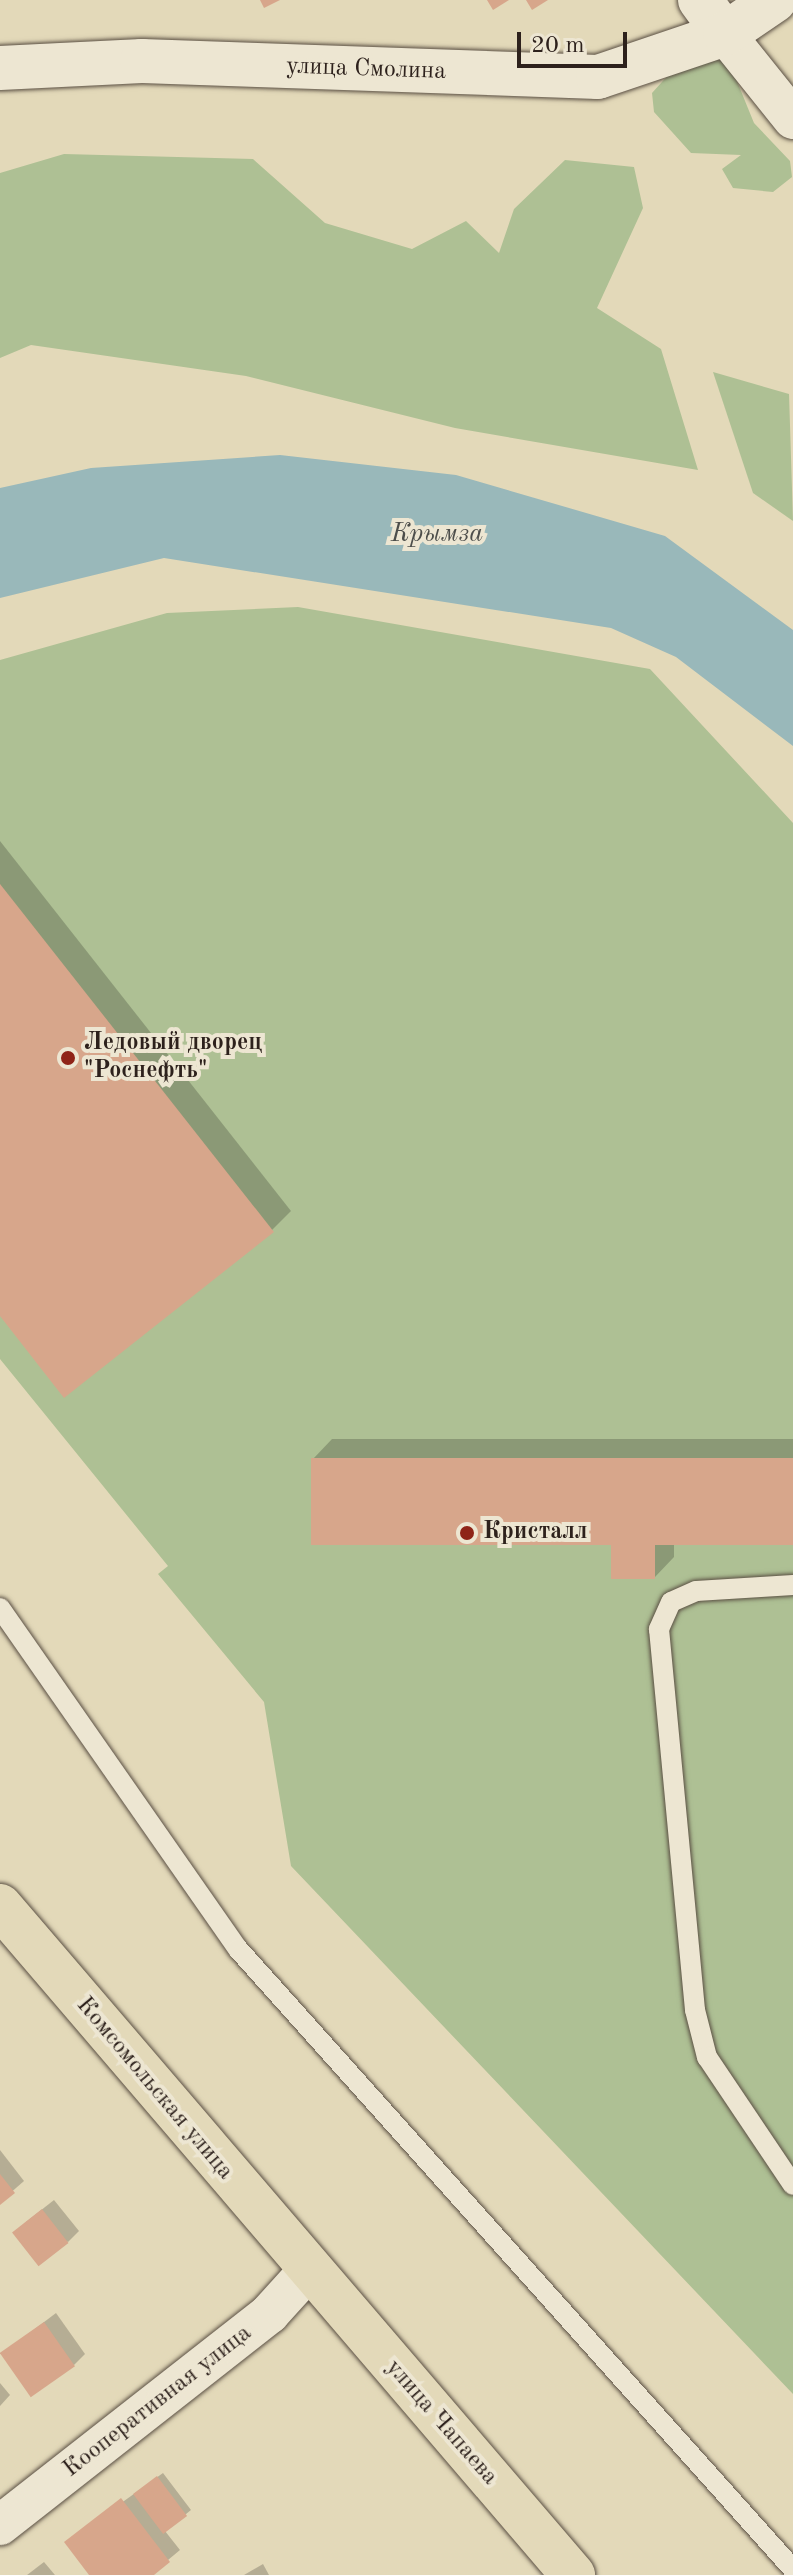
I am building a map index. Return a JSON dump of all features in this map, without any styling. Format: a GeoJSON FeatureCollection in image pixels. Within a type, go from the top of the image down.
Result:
{"type":"FeatureCollection","features":[{"type":"Feature","properties":{"kind":"main road","name":"улица Смолина"},"geometry":{"type":"LineString","coordinates":[[0,68],[142,61],[598,77],[712,17],[775,0]]}},
{"type":"Feature","properties":{"kind":"main road","name":"Комсомольская улица"},"geometry":{"type":"LineString","coordinates":[[0,1906],[308,2271]]}},
{"type":"Feature","properties":{"kind":"main road","name":"улица Чапаева"},"geometry":{"type":"LineString","coordinates":[[308,2271],[573,2575]]}},
{"type":"Feature","properties":{"kind":"street"},"geometry":{"type":"LineString","coordinates":[[712,17],[793,119]]}},
{"type":"Feature","properties":{"kind":"street","name":"Кооперативная улица"},"geometry":{"type":"LineString","coordinates":[[0,2525],[269,2314],[308,2271]]}},
{"type":"Feature","properties":{"kind":"lane"},"geometry":{"type":"LineString","coordinates":[[793,1585],[696,1591],[671,1602],[659,1629],[695,2010],[707,2057],[793,2185]]}},
{"type":"Feature","properties":{"kind":"lane"},"geometry":{"type":"LineString","coordinates":[[0,1608],[238,1949],[793,2569]]}},
{"type":"Feature","properties":{"kind":"green space"},"geometry":{"type":"Polygon","coordinates":[[[713,50],[734,74],[754,123],[790,161],[792,177],[773,192],[733,188],[722,169],[741,155],[691,153],[654,112],[652,93],[671,72],[713,50]]]}},
{"type":"Feature","properties":{"kind":"green space"},"geometry":{"type":"Polygon","coordinates":[[[64,154],[253,159],[325,223],[412,249],[466,221],[499,253],[514,209],[565,160],[634,167],[643,208],[597,308],[661,349],[698,470],[455,428],[246,376],[31,345],[0,358],[0,173],[64,154]]]}},
{"type":"Feature","properties":{"kind":"green space"},"geometry":{"type":"Polygon","coordinates":[[[713,372],[789,394],[793,521],[753,493],[713,372]]]}},
{"type":"Feature","properties":{"kind":"green space","name":"Кристалл"},"geometry":{"type":"Polygon","coordinates":[[[298,607],[650,669],[793,823],[793,2394],[291,1866],[264,1702],[158,1574],[168,1566],[0,1359],[0,660],[167,613],[298,607]]]}},
{"type":"Feature","properties":{"kind":"water","name":"Крымза"},"geometry":{"type":"Polygon","coordinates":[[[280,455],[456,475],[665,536],[793,630],[793,746],[676,657],[611,628],[164,558],[0,598],[0,488],[91,468],[280,455]]]}},
{"type":"Feature","properties":{"kind":"building"},"geometry":{"type":"Polygon","coordinates":[[[260,0],[280,0],[264,8],[260,0]]]}},
{"type":"Feature","properties":{"kind":"building"},"geometry":{"type":"Polygon","coordinates":[[[487,0],[509,0],[493,10],[487,0]]]}},
{"type":"Feature","properties":{"kind":"building"},"geometry":{"type":"Polygon","coordinates":[[[526,0],[548,0],[532,10],[526,0]]]}},
{"type":"Feature","properties":{"kind":"building","name":"Ледовый дворец \"Роснефть\""},"geometry":{"type":"Polygon","coordinates":[[[0,884],[274,1232],[64,1398],[0,1316],[0,884]]]}},
{"type":"Feature","properties":{"kind":"building","name":"Кристалл"},"geometry":{"type":"Polygon","coordinates":[[[311,1458],[793,1458],[793,1545],[655,1545],[655,1579],[611,1579],[611,1545],[311,1545],[311,1458]]]}},
{"type":"Feature","properties":{"kind":"building"},"geometry":{"type":"Polygon","coordinates":[[[0,2174],[15,2193],[0,2205],[0,2174]]]}},
{"type":"Feature","properties":{"kind":"building"},"geometry":{"type":"Polygon","coordinates":[[[42,2209],[68,2243],[39,2266],[12,2232],[42,2209]]]}},
{"type":"Feature","properties":{"kind":"building"},"geometry":{"type":"Polygon","coordinates":[[[44,2322],[75,2366],[31,2397],[0,2353],[44,2322]]]}},
{"type":"Feature","properties":{"kind":"building"},"geometry":{"type":"Polygon","coordinates":[[[157,2476],[187,2516],[163,2534],[133,2494],[157,2476]]]}},
{"type":"Feature","properties":{"kind":"building"},"geometry":{"type":"Polygon","coordinates":[[[121,2498],[170,2562],[154,2575],[89,2575],[64,2542],[121,2498]]]}},
{"type":"Feature","properties":{"kind":"place","name":"Ледовый дворец \"Роснефть\""},"geometry":{"type":"Point","coordinates":[68,1058]}},
{"type":"Feature","properties":{"kind":"place","name":"Кристалл"},"geometry":{"type":"Point","coordinates":[467,1533]}}]}
